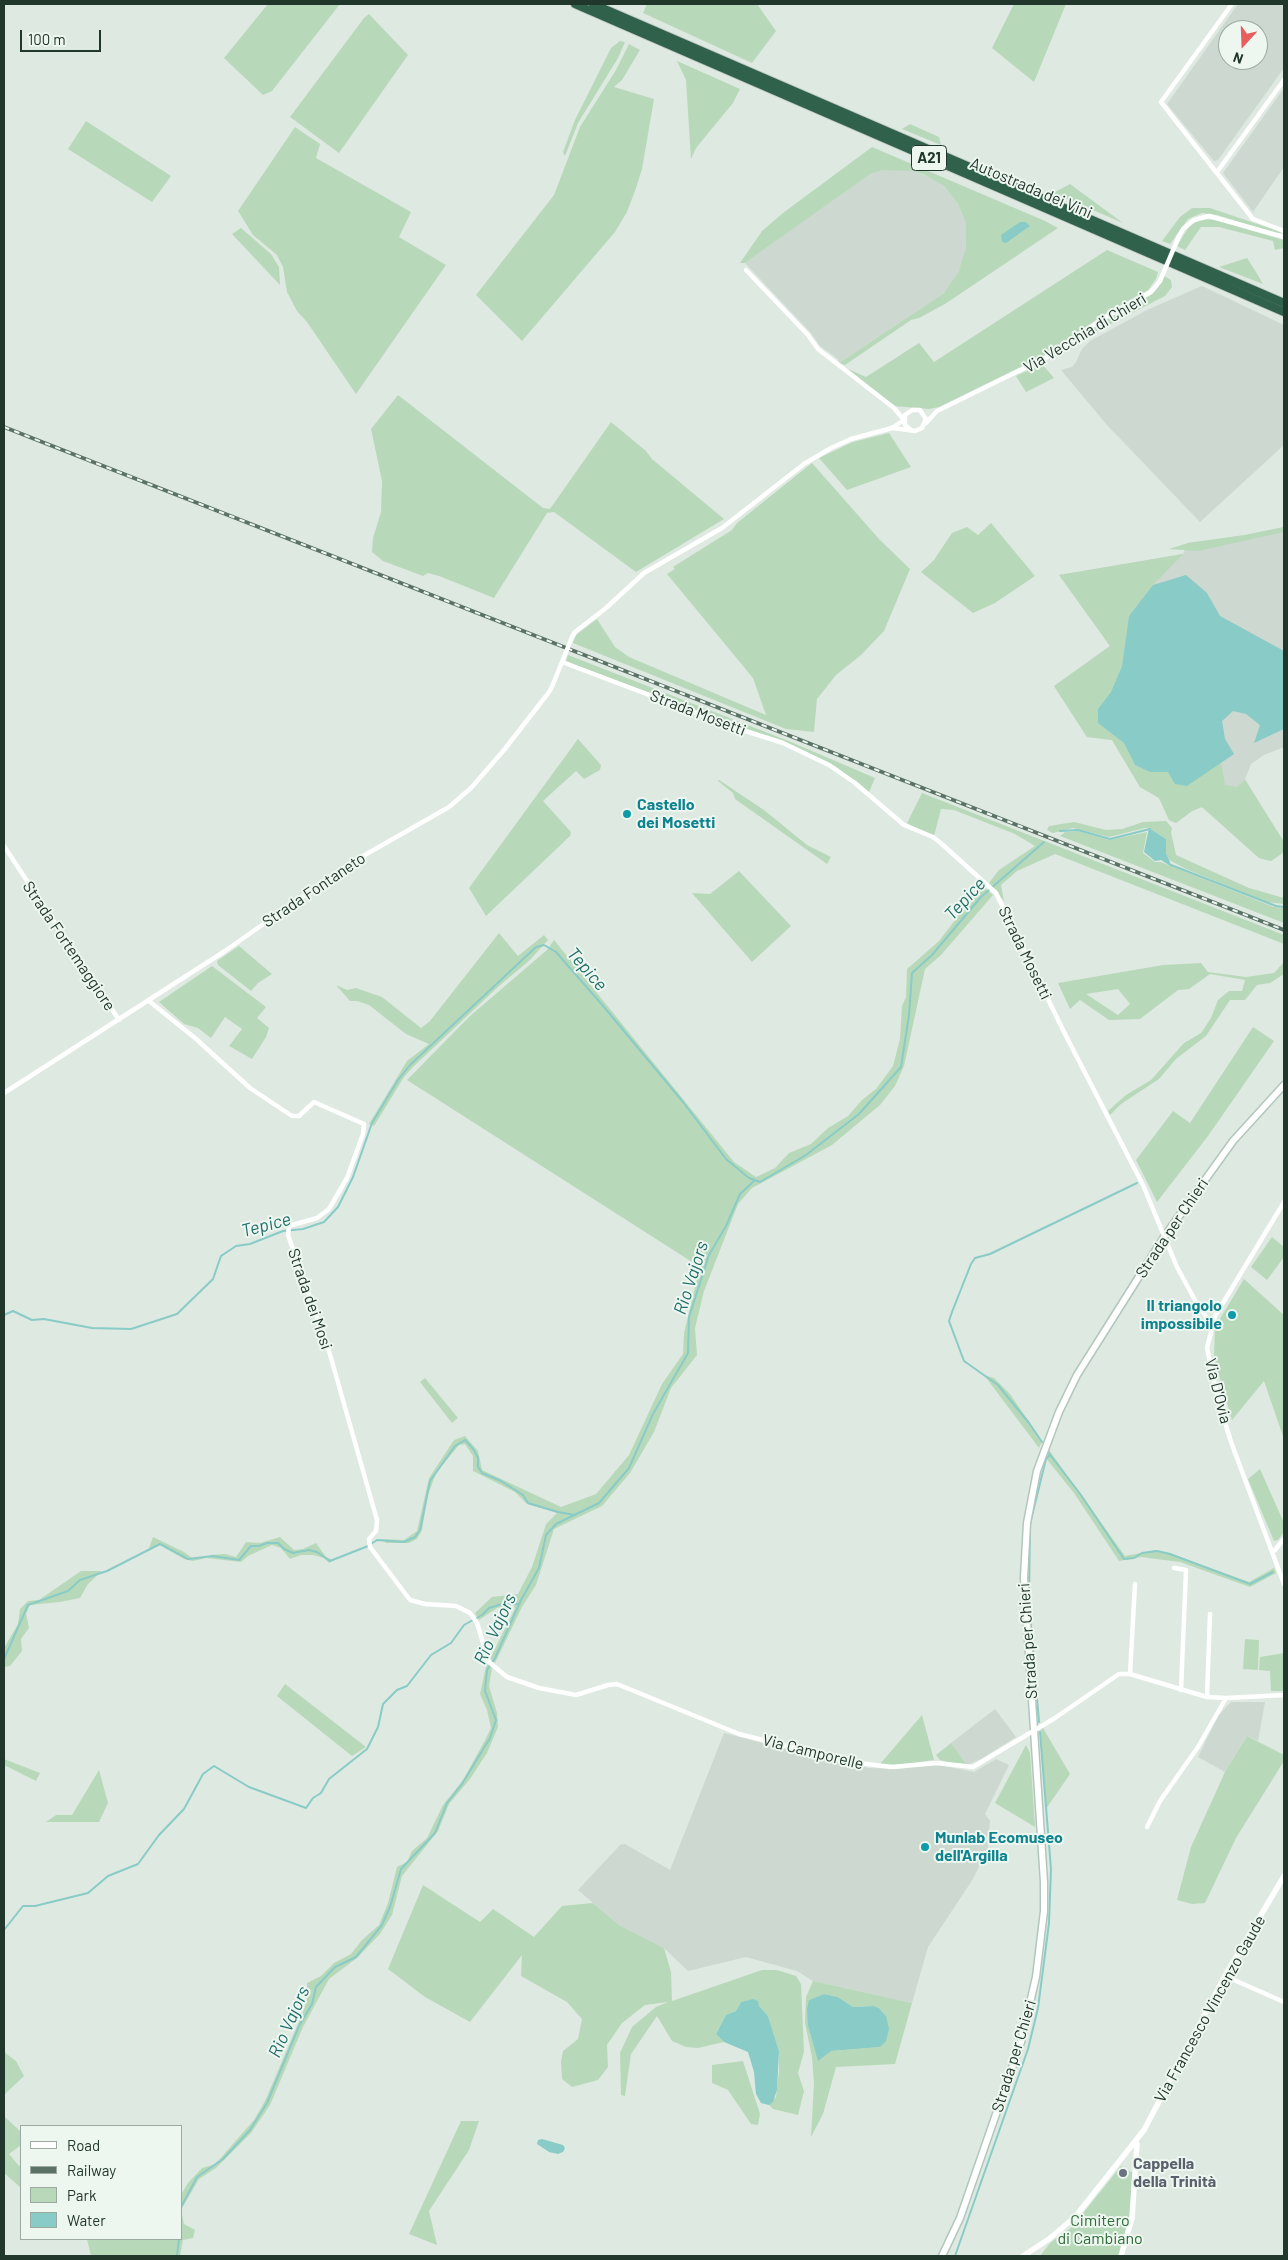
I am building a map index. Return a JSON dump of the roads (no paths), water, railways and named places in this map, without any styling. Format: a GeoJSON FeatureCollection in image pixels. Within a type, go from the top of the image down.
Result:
{"type":"FeatureCollection","features":[{"type":"Feature","properties":{"kind":"highway","name":"Autostrada dei Vini"},"geometry":{"type":"LineString","coordinates":[[575,4],[1284,312]]}},
{"type":"Feature","properties":{"kind":"highway","name":"Autostrada dei Vini"},"geometry":{"type":"LineString","coordinates":[[593,4],[1284,304]]}},
{"type":"Feature","properties":{"kind":"main road","name":"Strada per Chieri"},"geometry":{"type":"LineString","coordinates":[[942,2256],[960,2218],[1021,2042],[1036,1977],[1044,1911],[1044,1882],[1024,1578],[1027,1522],[1037,1471],[1058,1412],[1077,1375],[1164,1237],[1204,1178],[1233,1141],[1284,1084]]}},
{"type":"Feature","properties":{"kind":"street"},"geometry":{"type":"LineString","coordinates":[[1232,4],[1160,102],[1253,219],[1284,232]]}},
{"type":"Feature","properties":{"kind":"street"},"geometry":{"type":"LineString","coordinates":[[1217,172],[1284,80]]}},
{"type":"Feature","properties":{"kind":"street","name":"Via Vecchia di Chieri"},"geometry":{"type":"LineString","coordinates":[[926,422],[937,411],[1032,366],[1101,320],[1151,292],[1160,281],[1183,229],[1194,220],[1209,216],[1284,237]]}},
{"type":"Feature","properties":{"kind":"street"},"geometry":{"type":"LineString","coordinates":[[746,270],[808,335],[818,349],[894,408],[904,420],[905,425],[911,430]]}},
{"type":"Feature","properties":{"kind":"street"},"geometry":{"type":"LineString","coordinates":[[892,428],[919,430],[926,422],[925,416],[920,410],[916,409],[908,412],[894,408]]}},
{"type":"Feature","properties":{"kind":"street","name":"Via Vecchia di Chieri"},"geometry":{"type":"LineString","coordinates":[[920,410],[937,411]]}},
{"type":"Feature","properties":{"kind":"street"},"geometry":{"type":"LineString","coordinates":[[892,428],[904,420],[908,412]]}},
{"type":"Feature","properties":{"kind":"street","name":"Strada Fontaneto"},"geometry":{"type":"LineString","coordinates":[[4,1093],[225,951],[349,864],[449,807],[470,788],[551,689],[574,632],[606,608],[644,573],[722,528],[804,464],[851,439],[892,428]]}},
{"type":"Feature","properties":{"kind":"street","name":"Strada Mosetti"},"geometry":{"type":"LineString","coordinates":[[562,662],[736,728],[783,743],[829,764],[856,783],[904,825],[933,837],[996,893],[1060,1025],[1143,1186],[1188,1288],[1211,1324]]}},
{"type":"Feature","properties":{"kind":"street","name":"Strada Fortemaggiore"},"geometry":{"type":"LineString","coordinates":[[4,846],[119,1020]]}},
{"type":"Feature","properties":{"kind":"street","name":"Strada dei Mosi"},"geometry":{"type":"LineString","coordinates":[[148,1001],[195,1038],[250,1088],[292,1116],[299,1116],[314,1102],[364,1124],[363,1134],[346,1178],[329,1209],[317,1218],[288,1226],[288,1235],[329,1351],[377,1520],[376,1531],[369,1539],[370,1547],[410,1600],[425,1604],[456,1606],[464,1609],[474,1616],[482,1641]]}},
{"type":"Feature","properties":{"kind":"street","name":"Via D'Ovia"},"geometry":{"type":"LineString","coordinates":[[1284,1202],[1283,1209],[1211,1324],[1207,1348],[1218,1399],[1249,1494],[1274,1551],[1284,1584]]}},
{"type":"Feature","properties":{"kind":"street"},"geometry":{"type":"LineString","coordinates":[[1274,1551],[1284,1539]]}},
{"type":"Feature","properties":{"kind":"street"},"geometry":{"type":"LineString","coordinates":[[1174,1568],[1186,1570],[1181,1690]]}},
{"type":"Feature","properties":{"kind":"street"},"geometry":{"type":"LineString","coordinates":[[1135,1584],[1130,1674],[1207,1697],[1284,1695]]}},
{"type":"Feature","properties":{"kind":"street"},"geometry":{"type":"LineString","coordinates":[[1207,1697],[1210,1614]]}},
{"type":"Feature","properties":{"kind":"street","name":"Via Camporelle"},"geometry":{"type":"LineString","coordinates":[[482,1641],[489,1662],[507,1677],[563,1694],[576,1696],[608,1685],[617,1684],[739,1734],[866,1766],[892,1767],[937,1763],[973,1767],[1055,1718],[1108,1679],[1118,1674],[1130,1674]]}},
{"type":"Feature","properties":{"kind":"street"},"geometry":{"type":"LineString","coordinates":[[1147,1827],[1160,1801],[1198,1746],[1226,1698]]}},
{"type":"Feature","properties":{"kind":"street","name":"Via Francesco Vincenzo Gaude"},"geometry":{"type":"LineString","coordinates":[[1023,2256],[1049,2239],[1075,2217],[1144,2130],[1225,1976],[1284,1876]]}},
{"type":"Feature","properties":{"kind":"street"},"geometry":{"type":"LineString","coordinates":[[1225,1976],[1284,2002]]}},
{"type":"Feature","properties":{"kind":"street"},"geometry":{"type":"LineString","coordinates":[[1121,2256],[1132,2218],[1136,2141]]}},
{"type":"Feature","properties":{"kind":"water"},"geometry":{"type":"Polygon","coordinates":[[[1020,222],[1026,222],[1030,226],[1006,243],[1002,242],[1001,235],[1020,222]]]}},
{"type":"Feature","properties":{"kind":"water"},"geometry":{"type":"Polygon","coordinates":[[[1186,575],[1207,593],[1220,616],[1284,651],[1284,729],[1254,743],[1260,725],[1246,714],[1233,711],[1222,721],[1225,739],[1234,754],[1187,786],[1175,784],[1168,772],[1150,772],[1135,765],[1124,743],[1098,723],[1098,709],[1111,692],[1122,666],[1129,616],[1153,585],[1186,575]]]}},
{"type":"Feature","properties":{"kind":"water"},"geometry":{"type":"Polygon","coordinates":[[[1149,828],[1166,839],[1166,853],[1172,867],[1161,860],[1155,861],[1144,852],[1149,828]]]}},
{"type":"Feature","properties":{"kind":"water"},"geometry":{"type":"Polygon","coordinates":[[[824,1994],[838,1997],[853,2007],[874,2006],[879,2008],[886,2016],[889,2029],[886,2041],[880,2047],[831,2051],[818,2061],[808,2025],[807,2009],[809,2000],[824,1994]]]}},
{"type":"Feature","properties":{"kind":"water"},"geometry":{"type":"Polygon","coordinates":[[[753,1999],[758,2001],[759,2006],[768,2016],[779,2051],[777,2090],[773,2102],[769,2105],[761,2103],[756,2094],[754,2072],[748,2052],[724,2042],[716,2034],[726,2015],[736,2011],[741,2002],[753,1999]]]}},
{"type":"Feature","properties":{"kind":"water"},"geometry":{"type":"Polygon","coordinates":[[[542,2139],[563,2145],[565,2148],[563,2152],[558,2154],[549,2152],[537,2144],[538,2140],[542,2139]]]}},
{"type":"Feature","properties":{"kind":"waterway","name":"Tepice"},"geometry":{"type":"LineString","coordinates":[[1060,831],[1078,830],[1110,839],[1150,829]]}},
{"type":"Feature","properties":{"kind":"waterway","name":"Tepice"},"geometry":{"type":"LineString","coordinates":[[4,1315],[13,1311],[32,1320],[44,1319],[92,1328],[131,1329],[177,1314],[213,1279],[221,1256],[236,1246],[250,1244],[283,1231],[303,1229],[324,1222],[338,1207],[353,1177],[372,1123],[398,1080],[410,1065],[536,947],[544,945],[556,952],[604,1007],[683,1102],[726,1159],[749,1178],[760,1182],[806,1155],[859,1114],[901,1067],[909,1015],[912,973],[932,955],[981,897],[1044,842]]}},
{"type":"Feature","properties":{"kind":"waterway","name":"Tepice"},"geometry":{"type":"LineString","coordinates":[[1171,865],[1276,906],[1284,907]]}},
{"type":"Feature","properties":{"kind":"waterway","name":"Rio Vajors"},"geometry":{"type":"LineString","coordinates":[[182,2205],[197,2177],[223,2159],[250,2130],[267,2103],[299,2026],[312,2004],[316,1987],[335,1967],[356,1957],[382,1925],[390,1907],[401,1869],[435,1833],[447,1803],[462,1784],[490,1738],[496,1720],[485,1691],[487,1670],[495,1658],[521,1600],[539,1568],[546,1535],[556,1524],[599,1503],[629,1468],[653,1414],[688,1353],[689,1317],[709,1255],[726,1226],[740,1194],[754,1181]]}},
{"type":"Feature","properties":{"kind":"waterway"},"geometry":{"type":"LineString","coordinates":[[1042,1442],[998,1385],[964,1361],[949,1321],[952,1312],[975,1258],[990,1254],[1137,1183]]}},
{"type":"Feature","properties":{"kind":"waterway"},"geometry":{"type":"LineString","coordinates":[[371,1544],[377,1540],[404,1542],[415,1537],[420,1530],[430,1481],[455,1446],[465,1440],[474,1450],[478,1458],[478,1467],[482,1473],[501,1481],[523,1495],[528,1503],[575,1515]]}},
{"type":"Feature","properties":{"kind":"waterway"},"geometry":{"type":"LineString","coordinates":[[1048,1452],[1081,1495],[1124,1559],[1134,1558],[1142,1553],[1157,1551],[1170,1554],[1250,1584],[1273,1572]]}},
{"type":"Feature","properties":{"kind":"waterway"},"geometry":{"type":"LineString","coordinates":[[1039,1722],[1029,1600],[1030,1524],[1046,1459],[1050,1455]]}},
{"type":"Feature","properties":{"kind":"waterway"},"geometry":{"type":"LineString","coordinates":[[4,1659],[28,1605],[68,1591],[80,1580],[107,1571],[160,1544],[188,1559],[213,1556],[239,1560],[251,1546],[278,1543],[284,1549],[293,1553],[309,1550],[317,1552],[330,1561],[368,1546]]}},
{"type":"Feature","properties":{"kind":"waterway"},"geometry":{"type":"LineString","coordinates":[[4,1930],[23,1906],[35,1906],[88,1893],[108,1876],[138,1864],[159,1835],[184,1809],[203,1774],[214,1766],[249,1787],[306,1808],[313,1798],[321,1793],[329,1779],[367,1749],[378,1727],[383,1704],[397,1690],[407,1686],[431,1655],[451,1643],[464,1625],[482,1615],[489,1608],[502,1604],[519,1604]]}},
{"type":"Feature","properties":{"kind":"waterway"},"geometry":{"type":"LineString","coordinates":[[955,2256],[1028,2049],[1038,2008],[1049,1923],[1051,1869],[1040,1732]]}},
{"type":"Feature","properties":{"kind":"waterway","name":"Rio Vajors"},"geometry":{"type":"LineString","coordinates":[[177,2256],[179,2240]]}},
{"type":"Feature","properties":{"kind":"railway"},"geometry":{"type":"LineString","coordinates":[[4,427],[1284,930]]}},
{"type":"Feature","properties":{"kind":"place","name":"Castello dei Mosetti"},"geometry":{"type":"Point","coordinates":[627,814]}},
{"type":"Feature","properties":{"kind":"place","name":"Il triangolo impossibile"},"geometry":{"type":"Point","coordinates":[1232,1315]}},
{"type":"Feature","properties":{"kind":"place","name":"Munlab Ecomuseo dell'Argilla"},"geometry":{"type":"Point","coordinates":[925,1847]}},
{"type":"Feature","properties":{"kind":"place","name":"Cappella della Trinità"},"geometry":{"type":"Point","coordinates":[1123,2173]}},
{"type":"Feature","properties":{"kind":"park label","name":"Cimitero di Cambiano"},"geometry":{"type":"Point","coordinates":[1100,2230]}}]}
